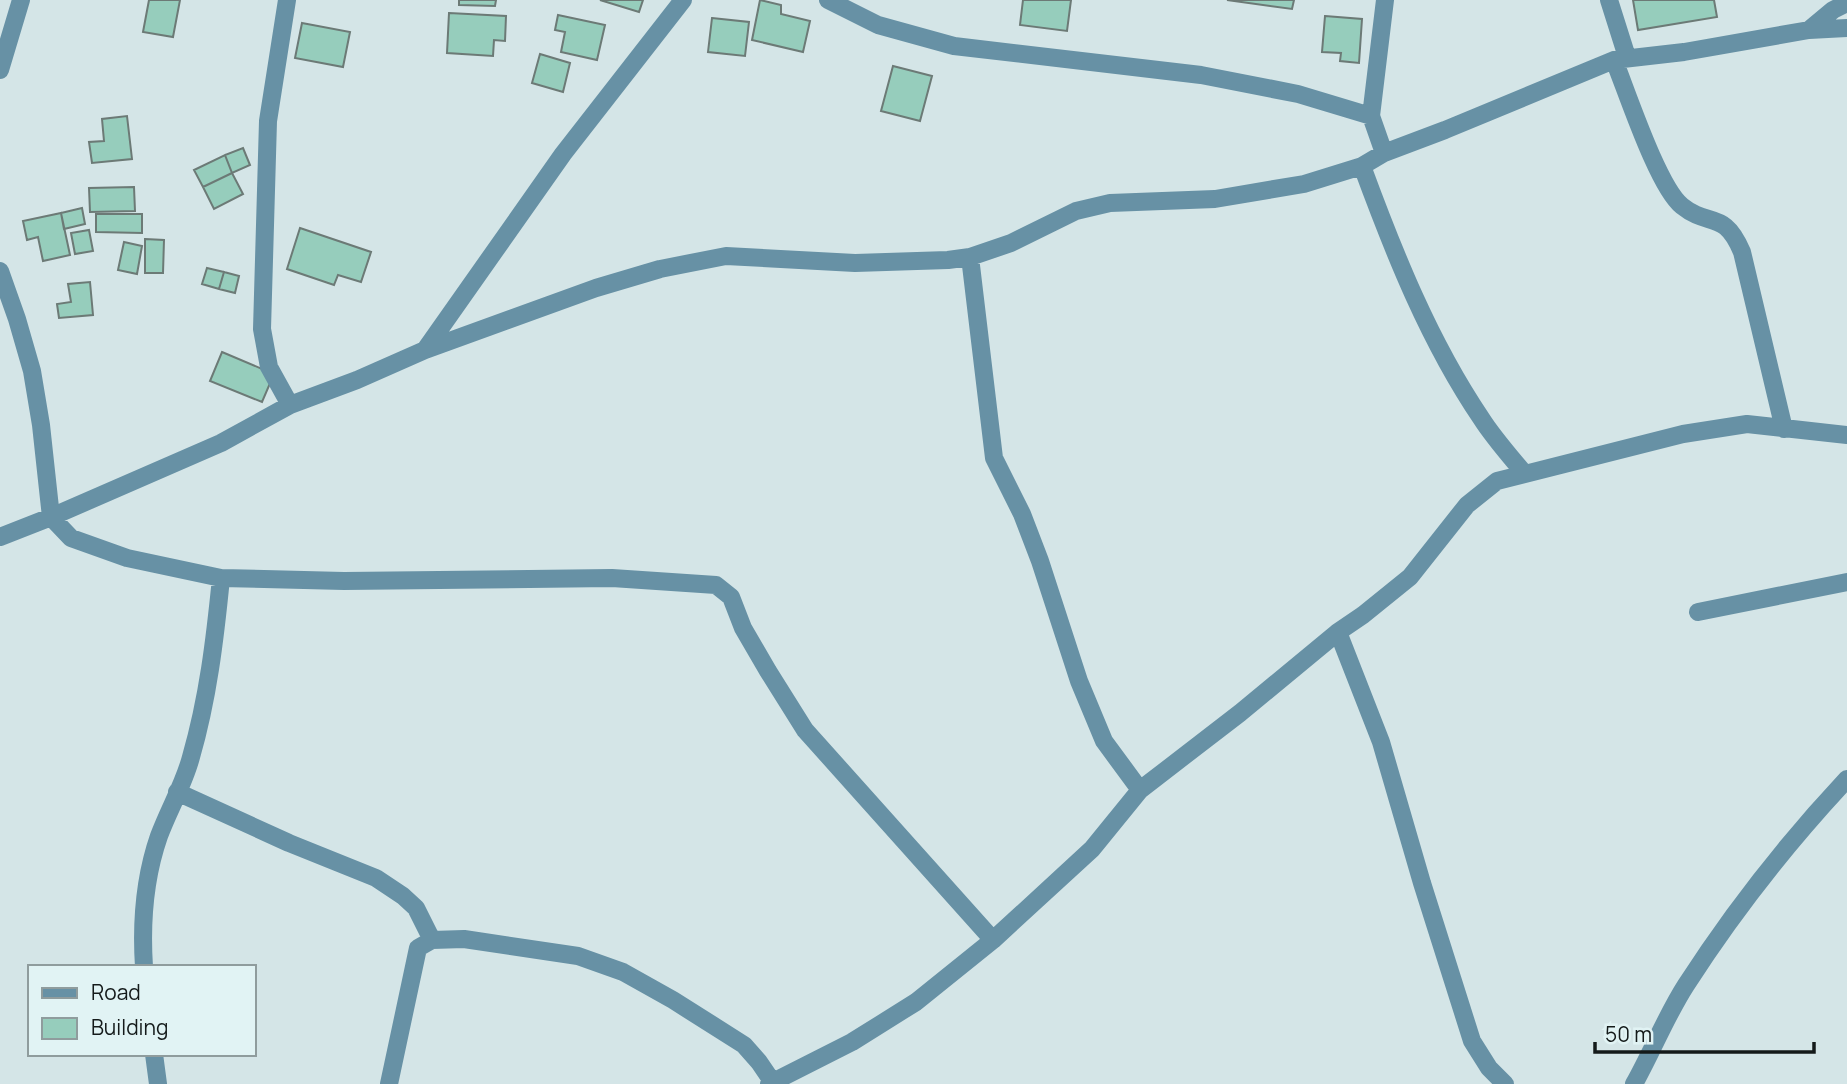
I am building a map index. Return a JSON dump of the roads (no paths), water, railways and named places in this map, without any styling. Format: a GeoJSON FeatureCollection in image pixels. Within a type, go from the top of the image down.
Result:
{"type":"FeatureCollection","features":[{"type":"Feature","properties":{"kind":"street"},"geometry":{"type":"LineString","coordinates":[[0,70],[21,0]]}},
{"type":"Feature","properties":{"kind":"street"},"geometry":{"type":"LineString","coordinates":[[287,0],[268,121],[262,330],[269,367],[290,405]]}},
{"type":"Feature","properties":{"kind":"street"},"geometry":{"type":"LineString","coordinates":[[425,350],[563,154],[683,0]]}},
{"type":"Feature","properties":{"kind":"street"},"geometry":{"type":"LineString","coordinates":[[828,0],[877,25],[954,46],[1201,75],[1298,94],[1371,116]]}},
{"type":"Feature","properties":{"kind":"street"},"geometry":{"type":"LineString","coordinates":[[1384,153],[1371,116],[1385,0]]}},
{"type":"Feature","properties":{"kind":"street"},"geometry":{"type":"LineString","coordinates":[[1609,0],[1621,59],[1661,177],[1681,205],[1722,222],[1735,236],[1742,253],[1784,429]]}},
{"type":"Feature","properties":{"kind":"street"},"geometry":{"type":"LineString","coordinates":[[1809,30],[1837,4]]}},
{"type":"Feature","properties":{"kind":"street"},"geometry":{"type":"LineString","coordinates":[[0,537],[221,443],[290,405],[357,380],[425,350],[596,288],[660,270],[726,256],[855,263],[970,257],[1011,243],[1076,211],[1110,203],[1215,199],[1304,184],[1363,166],[1384,153],[1621,59],[1809,30],[1847,28]]}},
{"type":"Feature","properties":{"kind":"street"},"geometry":{"type":"LineString","coordinates":[[1363,166],[1394,253],[1441,351],[1481,419],[1524,473]]}},
{"type":"Feature","properties":{"kind":"street"},"geometry":{"type":"LineString","coordinates":[[970,257],[994,458],[1026,526],[1079,681],[1104,741],[1140,790]]}},
{"type":"Feature","properties":{"kind":"street"},"geometry":{"type":"LineString","coordinates":[[0,271],[32,371],[51,517],[71,538],[127,558],[221,578],[357,581],[612,578],[716,585],[731,597],[743,628],[805,730],[993,940]]}},
{"type":"Feature","properties":{"kind":"street"},"geometry":{"type":"LineString","coordinates":[[389,1084],[418,948],[432,940],[464,939],[578,956],[623,971],[744,1045],[759,1062],[772,1084],[852,1042],[916,1002],[993,940],[1092,849],[1140,790],[1410,577],[1467,505],[1497,481],[1683,434],[1747,424],[1847,435]]}},
{"type":"Feature","properties":{"kind":"street"},"geometry":{"type":"LineString","coordinates":[[144,965],[142,931],[146,880],[159,837],[191,758],[212,668],[221,578]]}},
{"type":"Feature","properties":{"kind":"street"},"geometry":{"type":"LineString","coordinates":[[1698,612],[1847,582]]}},
{"type":"Feature","properties":{"kind":"street"},"geometry":{"type":"LineString","coordinates":[[1338,632],[1381,741],[1472,1041],[1489,1068],[1505,1084]]}},
{"type":"Feature","properties":{"kind":"street"},"geometry":{"type":"LineString","coordinates":[[1634,1084],[1685,986],[1741,908],[1822,806],[1847,779]]}},
{"type":"Feature","properties":{"kind":"street"},"geometry":{"type":"LineString","coordinates":[[177,792],[289,843],[376,878],[404,896],[416,908],[432,940]]}},
{"type":"Feature","properties":{"kind":"street"},"geometry":{"type":"LineString","coordinates":[[154,1056],[158,1084]]}}]}
